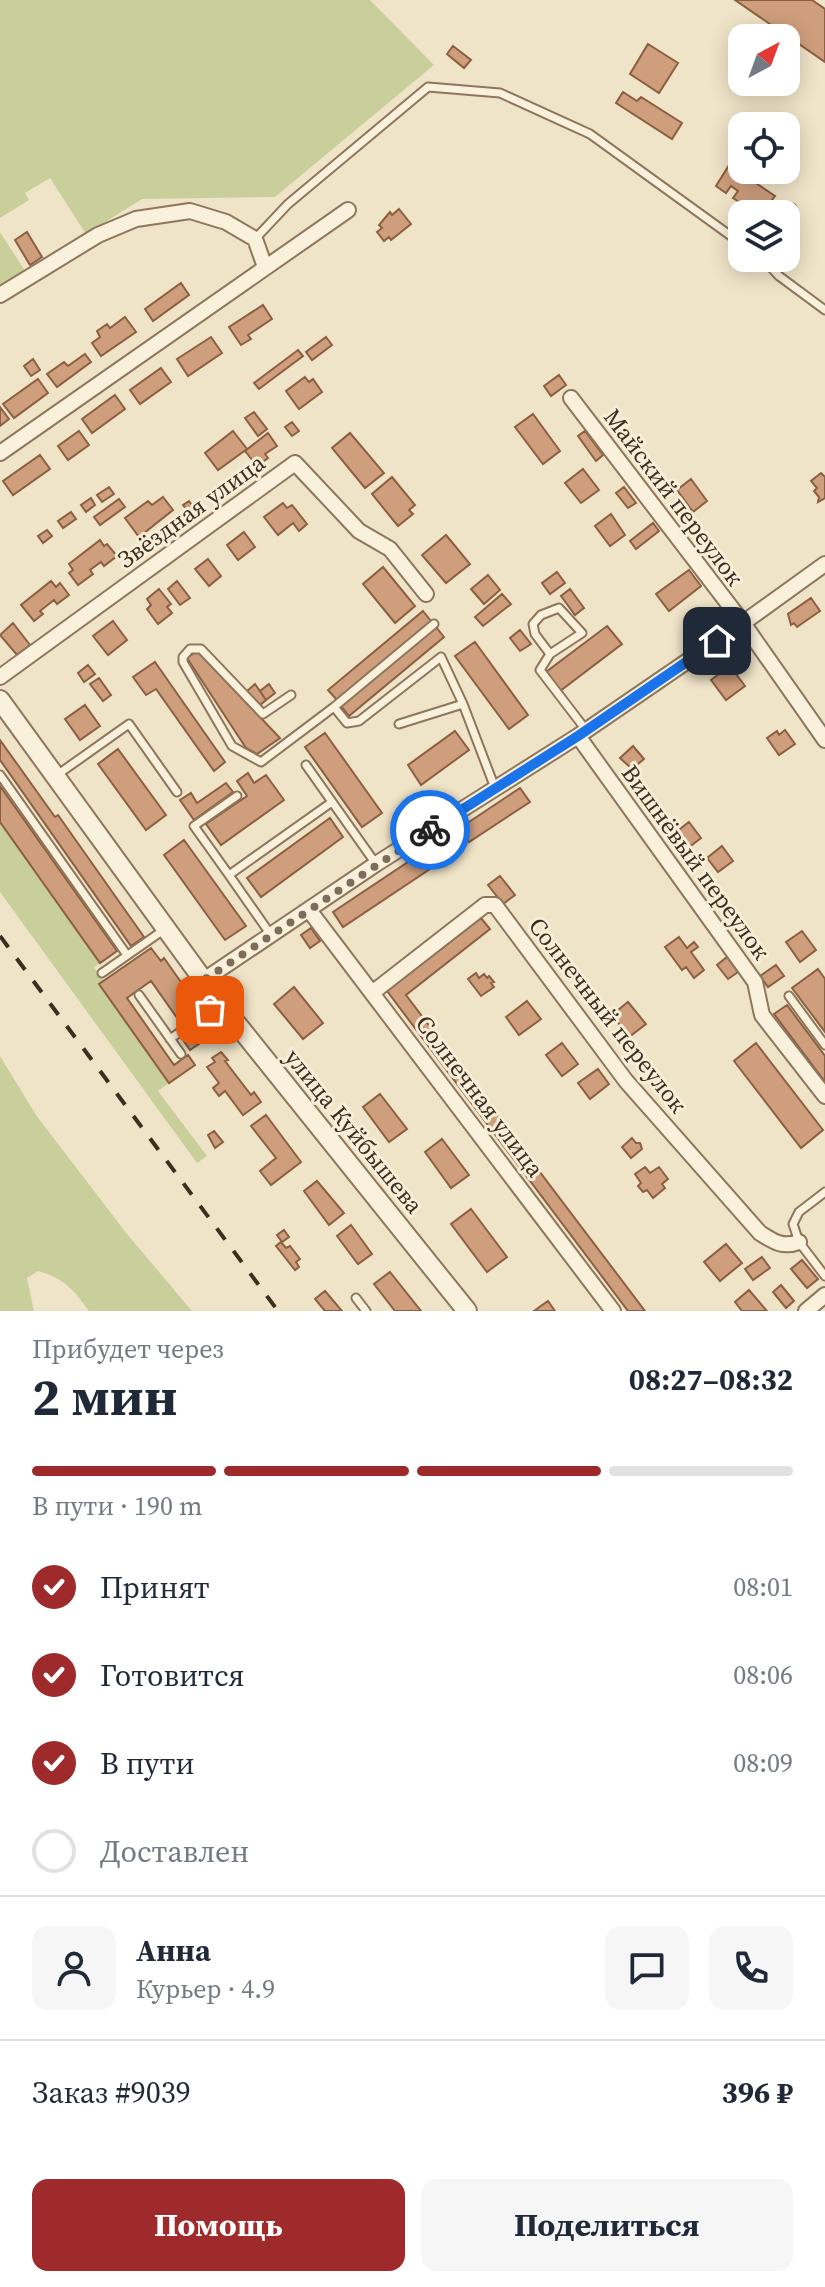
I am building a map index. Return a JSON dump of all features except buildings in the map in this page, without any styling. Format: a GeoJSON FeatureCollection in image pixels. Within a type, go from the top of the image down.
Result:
{"type":"FeatureCollection","features":[{"type":"Feature","properties":{"kind":"street"},"geometry":{"type":"LineString","coordinates":[[0,453],[348,210]]}},
{"type":"Feature","properties":{"kind":"street"},"geometry":{"type":"LineString","coordinates":[[0,295],[98,235],[136,219],[190,211],[226,222],[255,239],[265,267]]}},
{"type":"Feature","properties":{"kind":"street","name":"Майский переулок"},"geometry":{"type":"LineString","coordinates":[[571,398],[743,623],[825,740]]}},
{"type":"Feature","properties":{"kind":"street","name":"Звёздная улица"},"geometry":{"type":"LineString","coordinates":[[0,677],[295,463],[359,531],[390,549],[426,594]]}},
{"type":"Feature","properties":{"kind":"street"},"geometry":{"type":"LineString","coordinates":[[0,700],[204,980],[376,864],[582,733],[825,564]]}},
{"type":"Feature","properties":{"kind":"street","name":"Вишнёвый переулок"},"geometry":{"type":"LineString","coordinates":[[582,733],[755,982],[762,1015],[825,1096]]}},
{"type":"Feature","properties":{"kind":"street","name":"Солнечный переулок"},"geometry":{"type":"LineString","coordinates":[[372,993],[485,905],[495,905],[626,1081],[760,1233],[776,1244],[799,1242]]}},
{"type":"Feature","properties":{"kind":"street","name":"Солнечная улица"},"geometry":{"type":"LineString","coordinates":[[309,910],[613,1311]]}},
{"type":"Feature","properties":{"kind":"street","name":"улица Куйбышева"},"geometry":{"type":"LineString","coordinates":[[204,980],[467,1311]]}},
{"type":"Feature","properties":{"kind":"lane"},"geometry":{"type":"LineString","coordinates":[[255,239],[288,204],[428,87],[500,93],[590,134],[728,234]]}},
{"type":"Feature","properties":{"kind":"lane"},"geometry":{"type":"LineString","coordinates":[[775,272],[825,310]]}},
{"type":"Feature","properties":{"kind":"lane"},"geometry":{"type":"LineString","coordinates":[[550,654],[535,634],[533,624],[541,615],[559,608],[582,633],[550,654],[540,670],[582,733]]}},
{"type":"Feature","properties":{"kind":"lane"},"geometry":{"type":"LineString","coordinates":[[291,695],[263,714],[201,649],[190,649],[183,657],[183,662],[232,746],[261,762],[334,707],[434,624]]}},
{"type":"Feature","properties":{"kind":"lane"},"geometry":{"type":"LineString","coordinates":[[334,707],[347,723],[359,721],[441,657],[496,790]]}},
{"type":"Feature","properties":{"kind":"lane"},"geometry":{"type":"LineString","coordinates":[[399,724],[463,704]]}},
{"type":"Feature","properties":{"kind":"lane"},"geometry":{"type":"LineString","coordinates":[[55,776],[129,724],[177,792]]}},
{"type":"Feature","properties":{"kind":"lane"},"geometry":{"type":"LineString","coordinates":[[306,765],[376,864]]}},
{"type":"Feature","properties":{"kind":"lane"},"geometry":{"type":"LineString","coordinates":[[0,775],[127,955]]}},
{"type":"Feature","properties":{"kind":"lane"},"geometry":{"type":"LineString","coordinates":[[237,796],[194,826],[271,935]]}},
{"type":"Feature","properties":{"kind":"lane"},"geometry":{"type":"LineString","coordinates":[[229,875],[332,802]]}},
{"type":"Feature","properties":{"kind":"lane"},"geometry":{"type":"LineString","coordinates":[[102,973],[166,928]]}},
{"type":"Feature","properties":{"kind":"lane"},"geometry":{"type":"LineString","coordinates":[[139,995],[181,1054]]}},
{"type":"Feature","properties":{"kind":"lane"},"geometry":{"type":"LineString","coordinates":[[789,996],[825,1045]]}},
{"type":"Feature","properties":{"kind":"lane"},"geometry":{"type":"LineString","coordinates":[[170,1039],[220,1003]]}},
{"type":"Feature","properties":{"kind":"lane"},"geometry":{"type":"LineString","coordinates":[[825,1192],[799,1212],[793,1224],[799,1242],[825,1276]]}},
{"type":"Feature","properties":{"kind":"lane"},"geometry":{"type":"LineString","coordinates":[[356,1298],[366,1311]]}},
{"type":"Feature","properties":{"kind":"green space"},"geometry":{"type":"Polygon","coordinates":[[[0,0],[370,0],[434,65],[275,197],[142,199],[86,234],[50,178],[25,193],[29,200],[0,218],[0,0]]]}},
{"type":"Feature","properties":{"kind":"green space"},"geometry":{"type":"Polygon","coordinates":[[[0,232],[25,271],[0,287],[0,232]]]}},
{"type":"Feature","properties":{"kind":"green space"},"geometry":{"type":"Polygon","coordinates":[[[0,822],[100,963],[94,967],[104,981],[100,985],[169,1083],[158,1091],[207,1156],[197,1163],[0,892],[0,822]]]}},
{"type":"Feature","properties":{"kind":"green space"},"geometry":{"type":"Polygon","coordinates":[[[0,1056],[36,1115],[127,1234],[192,1311],[89,1311],[68,1286],[38,1271],[27,1278],[34,1311],[0,1311],[0,1056]]]}},
{"type":"Feature","properties":{"kind":"railway"},"geometry":{"type":"LineString","coordinates":[[0,936],[278,1311]]}},
{"type":"Feature","properties":{"kind":"way so far"},"geometry":{"type":"LineString","coordinates":[[210,1010],[220,1003],[204,980],[430,830]]}},
{"type":"Feature","properties":{"kind":"route"},"geometry":{"type":"LineString","coordinates":[[430,830],[496,790],[717,641]]}}]}
